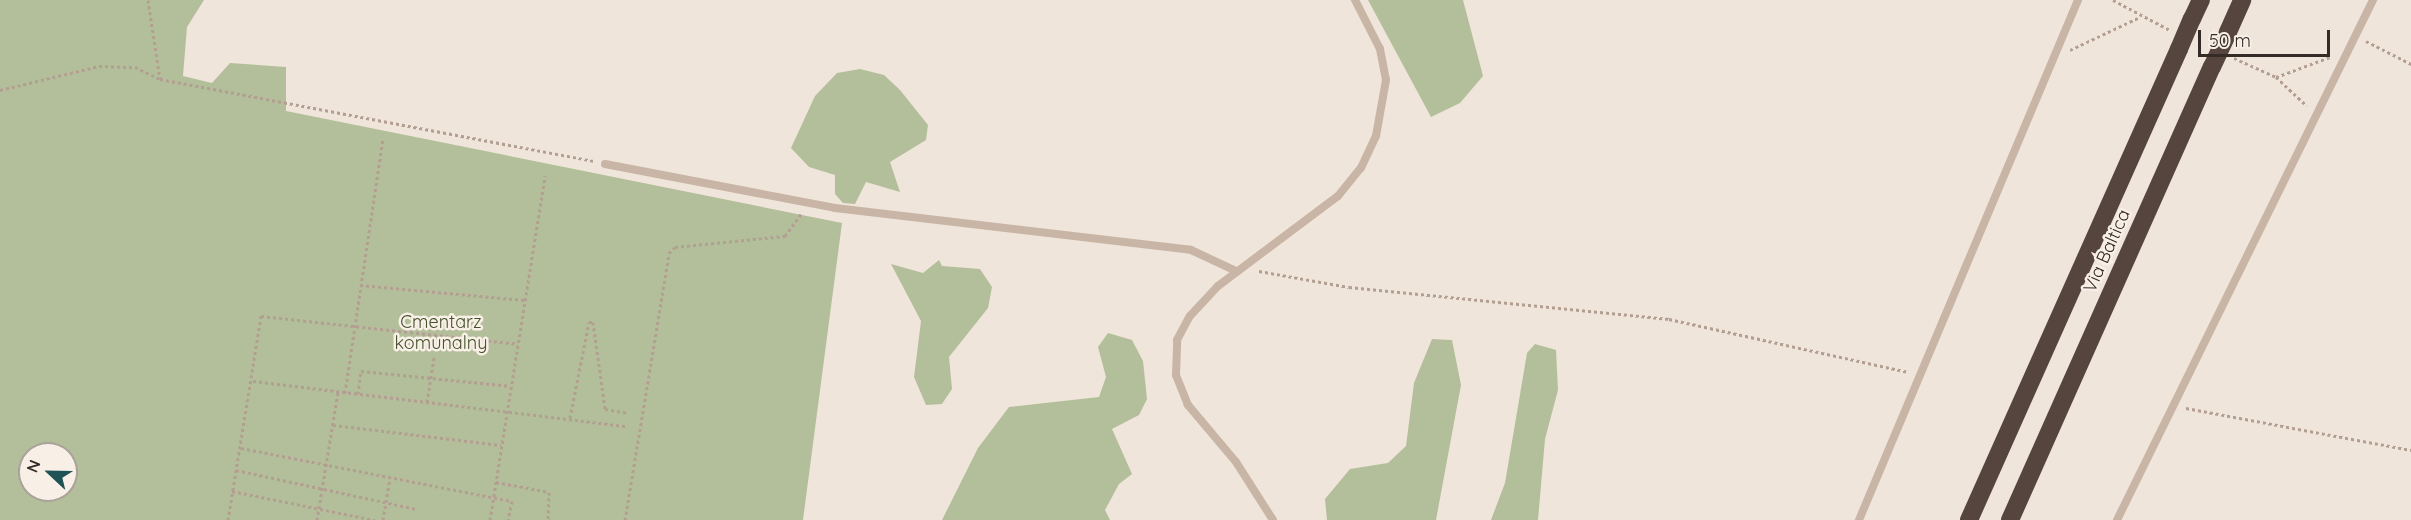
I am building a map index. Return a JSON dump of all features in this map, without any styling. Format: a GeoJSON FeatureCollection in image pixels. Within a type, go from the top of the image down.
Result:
{"type":"FeatureCollection","features":[{"type":"Feature","properties":{"kind":"highway","name":"Via Baltica"},"geometry":{"type":"LineString","coordinates":[[1969,520],[2201,0]]}},
{"type":"Feature","properties":{"kind":"highway","name":"Via Baltica"},"geometry":{"type":"LineString","coordinates":[[2010,520],[2242,0]]}},
{"type":"Feature","properties":{"kind":"lane"},"geometry":{"type":"LineString","coordinates":[[1273,520],[1236,462],[1188,405],[1176,375],[1178,340],[1190,316],[1236,271],[1338,196],[1361,168],[1376,136],[1386,80],[1380,49],[1355,0]]}},
{"type":"Feature","properties":{"kind":"lane"},"geometry":{"type":"LineString","coordinates":[[1859,520],[2078,0]]}},
{"type":"Feature","properties":{"kind":"lane"},"geometry":{"type":"LineString","coordinates":[[2117,520],[2171,405],[2373,0]]}},
{"type":"Feature","properties":{"kind":"lane"},"geometry":{"type":"LineString","coordinates":[[605,164],[807,203],[1191,250],[1236,271]]}},
{"type":"Feature","properties":{"kind":"path"},"geometry":{"type":"LineString","coordinates":[[148,0],[160,79]]}},
{"type":"Feature","properties":{"kind":"path"},"geometry":{"type":"LineString","coordinates":[[2113,0],[2140,17],[2171,30]]}},
{"type":"Feature","properties":{"kind":"path"},"geometry":{"type":"LineString","coordinates":[[2052,59],[2140,17]]}},
{"type":"Feature","properties":{"kind":"path"},"geometry":{"type":"LineString","coordinates":[[2276,77],[2314,66],[2354,40],[2411,64]]}},
{"type":"Feature","properties":{"kind":"path"},"geometry":{"type":"LineString","coordinates":[[2247,64],[2276,77],[2317,116]]}},
{"type":"Feature","properties":{"kind":"path"},"geometry":{"type":"LineString","coordinates":[[0,90],[99,66],[135,67],[160,79],[605,164]]}},
{"type":"Feature","properties":{"kind":"path"},"geometry":{"type":"LineString","coordinates":[[345,393],[383,138]]}},
{"type":"Feature","properties":{"kind":"path"},"geometry":{"type":"LineString","coordinates":[[490,520],[545,175]]}},
{"type":"Feature","properties":{"kind":"path"},"geometry":{"type":"LineString","coordinates":[[625,520],[657,301],[664,267],[675,247],[786,236],[807,203]]}},
{"type":"Feature","properties":{"kind":"path"},"geometry":{"type":"LineString","coordinates":[[1236,271],[1556,311],[1669,319],[1919,375]]}},
{"type":"Feature","properties":{"kind":"path"},"geometry":{"type":"LineString","coordinates":[[360,285],[524,300]]}},
{"type":"Feature","properties":{"kind":"path"},"geometry":{"type":"LineString","coordinates":[[228,520],[253,381],[261,316],[354,328],[517,344]]}},
{"type":"Feature","properties":{"kind":"path"},"geometry":{"type":"LineString","coordinates":[[570,418],[589,322],[593,322],[605,409],[628,413]]}},
{"type":"Feature","properties":{"kind":"path"},"geometry":{"type":"LineString","coordinates":[[427,402],[429,377],[434,358]]}},
{"type":"Feature","properties":{"kind":"path"},"geometry":{"type":"LineString","coordinates":[[358,394],[361,371],[510,386]]}},
{"type":"Feature","properties":{"kind":"path"},"geometry":{"type":"LineString","coordinates":[[253,381],[626,426]]}},
{"type":"Feature","properties":{"kind":"path"},"geometry":{"type":"LineString","coordinates":[[317,520],[338,392]]}},
{"type":"Feature","properties":{"kind":"path"},"geometry":{"type":"LineString","coordinates":[[2171,405],[2411,450]]}},
{"type":"Feature","properties":{"kind":"path"},"geometry":{"type":"LineString","coordinates":[[333,425],[501,445]]}},
{"type":"Feature","properties":{"kind":"path"},"geometry":{"type":"LineString","coordinates":[[240,448],[512,501],[508,520]]}},
{"type":"Feature","properties":{"kind":"path"},"geometry":{"type":"LineString","coordinates":[[236,470],[416,509]]}},
{"type":"Feature","properties":{"kind":"path"},"geometry":{"type":"LineString","coordinates":[[383,520],[390,478]]}},
{"type":"Feature","properties":{"kind":"path"},"geometry":{"type":"LineString","coordinates":[[496,482],[549,492],[548,520]]}},
{"type":"Feature","properties":{"kind":"path"},"geometry":{"type":"LineString","coordinates":[[232,491],[375,520]]}},
{"type":"Feature","properties":{"kind":"green space","name":"Cmentarz komunalny"},"geometry":{"type":"Polygon","coordinates":[[[0,0],[204,0],[187,27],[183,76],[212,83],[230,63],[286,67],[286,111],[842,223],[803,520],[0,520],[0,0]]]}},
{"type":"Feature","properties":{"kind":"green space"},"geometry":{"type":"Polygon","coordinates":[[[1368,0],[1463,0],[1483,76],[1460,103],[1431,117],[1368,0]]]}},
{"type":"Feature","properties":{"kind":"green space"},"geometry":{"type":"Polygon","coordinates":[[[860,69],[884,75],[900,90],[928,125],[926,140],[890,162],[900,192],[866,182],[855,204],[843,203],[835,194],[835,175],[809,167],[791,148],[815,96],[837,73],[860,69]]]}},
{"type":"Feature","properties":{"kind":"green space"},"geometry":{"type":"Polygon","coordinates":[[[939,260],[942,266],[980,269],[992,287],[988,308],[949,357],[952,389],[942,404],[926,405],[914,377],[921,321],[891,264],[923,273],[939,260]]]}},
{"type":"Feature","properties":{"kind":"green space"},"geometry":{"type":"Polygon","coordinates":[[[1108,333],[1132,340],[1143,361],[1147,399],[1139,415],[1112,429],[1132,474],[1119,484],[1105,510],[1110,520],[942,520],[978,448],[1009,407],[1099,397],[1106,377],[1098,347],[1108,333]]]}},
{"type":"Feature","properties":{"kind":"green space"},"geometry":{"type":"Polygon","coordinates":[[[1432,339],[1452,340],[1461,385],[1436,520],[1327,520],[1325,499],[1350,469],[1388,463],[1406,446],[1414,383],[1432,339]]]}},
{"type":"Feature","properties":{"kind":"green space"},"geometry":{"type":"Polygon","coordinates":[[[1535,344],[1556,350],[1558,390],[1545,439],[1538,520],[1491,520],[1505,483],[1527,353],[1535,344]]]}}]}
